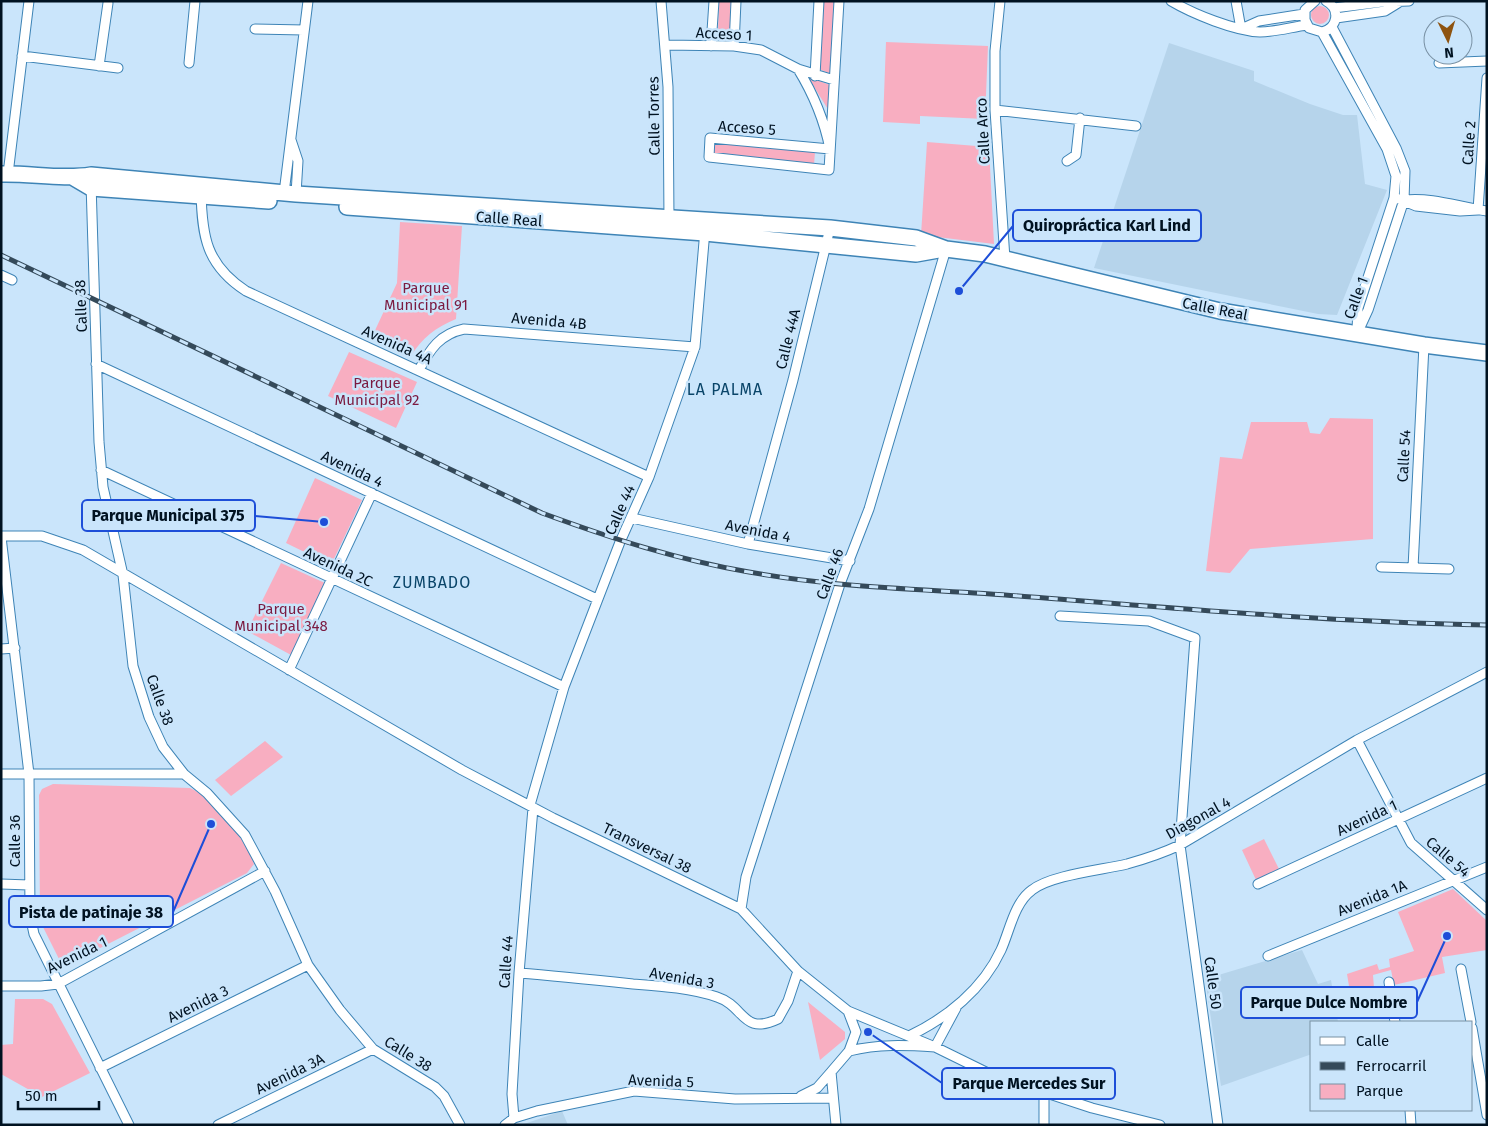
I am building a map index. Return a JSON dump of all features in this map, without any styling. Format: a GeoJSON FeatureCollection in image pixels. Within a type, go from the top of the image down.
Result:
{"type":"FeatureCollection","features":[{"type":"Feature","properties":{"kind":"main road","name":"Calle Real"},"geometry":{"type":"LineString","coordinates":[[5,174],[49,175],[91,181],[669,224],[830,228],[916,238],[946,249],[1005,259],[1211,309],[1424,345],[1487,353]]}},
{"type":"Feature","properties":{"kind":"main road","name":"Calle Real"},"geometry":{"type":"LineString","coordinates":[[201,189],[290,193],[669,224]]}},
{"type":"Feature","properties":{"kind":"main road","name":"Calle Real"},"geometry":{"type":"LineString","coordinates":[[705,226],[827,244],[916,254],[946,249]]}},
{"type":"Feature","properties":{"kind":"street"},"geometry":{"type":"LineString","coordinates":[[5,174],[29,1]]}},
{"type":"Feature","properties":{"kind":"street"},"geometry":{"type":"LineString","coordinates":[[189,63],[195,1]]}},
{"type":"Feature","properties":{"kind":"street"},"geometry":{"type":"LineString","coordinates":[[290,193],[298,161],[290,138],[308,1]]}},
{"type":"Feature","properties":{"kind":"street","name":"Calle Torres"},"geometry":{"type":"LineString","coordinates":[[661,1],[666,45],[669,224]]}},
{"type":"Feature","properties":{"kind":"street"},"geometry":{"type":"LineString","coordinates":[[711,46],[714,1]]}},
{"type":"Feature","properties":{"kind":"street"},"geometry":{"type":"LineString","coordinates":[[734,46],[736,1]]}},
{"type":"Feature","properties":{"kind":"street"},"geometry":{"type":"LineString","coordinates":[[815,76],[819,1]]}},
{"type":"Feature","properties":{"kind":"street"},"geometry":{"type":"LineString","coordinates":[[830,149],[839,1]]}},
{"type":"Feature","properties":{"kind":"street","name":"Calle Arco"},"geometry":{"type":"LineString","coordinates":[[1000,1],[995,51],[995,110],[1005,259]]}},
{"type":"Feature","properties":{"kind":"street"},"geometry":{"type":"LineString","coordinates":[[1171,1],[1183,8],[1241,29],[1260,32],[1307,25]]}},
{"type":"Feature","properties":{"kind":"street"},"geometry":{"type":"LineString","coordinates":[[1236,1],[1241,29]]}},
{"type":"Feature","properties":{"kind":"street"},"geometry":{"type":"LineString","coordinates":[[1326,1],[1334,8],[1382,2],[1409,1]]}},
{"type":"Feature","properties":{"kind":"street"},"geometry":{"type":"LineString","coordinates":[[1241,29],[1259,21],[1304,14],[1313,2]]}},
{"type":"Feature","properties":{"kind":"street"},"geometry":{"type":"LineString","coordinates":[[1304,14],[1307,25],[1313,30],[1322,32],[1334,22],[1385,11],[1398,2]]}},
{"type":"Feature","properties":{"kind":"street"},"geometry":{"type":"LineString","coordinates":[[99,66],[108,3]]}},
{"type":"Feature","properties":{"kind":"street","name":"Calle 1"},"geometry":{"type":"LineString","coordinates":[[1334,8],[1334,22],[1374,117]]}},
{"type":"Feature","properties":{"kind":"street"},"geometry":{"type":"LineString","coordinates":[[255,28],[304,30]]}},
{"type":"Feature","properties":{"kind":"street","name":"Calle 1"},"geometry":{"type":"LineString","coordinates":[[1322,32],[1374,117],[1396,148],[1405,171],[1368,310],[1357,334]]}},
{"type":"Feature","properties":{"kind":"street","name":"Acceso 1"},"geometry":{"type":"LineString","coordinates":[[666,45],[734,46],[762,50],[798,69],[815,76],[834,80]]}},
{"type":"Feature","properties":{"kind":"street"},"geometry":{"type":"LineString","coordinates":[[22,56],[118,68]]}},
{"type":"Feature","properties":{"kind":"street"},"geometry":{"type":"LineString","coordinates":[[1473,63],[1487,62]]}},
{"type":"Feature","properties":{"kind":"street"},"geometry":{"type":"LineString","coordinates":[[798,69],[814,97],[825,122],[830,149]]}},
{"type":"Feature","properties":{"kind":"street","name":"Calle 2"},"geometry":{"type":"LineString","coordinates":[[1483,210],[1487,78]]}},
{"type":"Feature","properties":{"kind":"street"},"geometry":{"type":"LineString","coordinates":[[995,110],[1080,118],[1136,126]]}},
{"type":"Feature","properties":{"kind":"street"},"geometry":{"type":"LineString","coordinates":[[1067,161],[1076,155],[1080,118]]}},
{"type":"Feature","properties":{"kind":"street","name":"Acceso 5"},"geometry":{"type":"LineString","coordinates":[[710,138],[830,149],[829,170],[709,157],[710,138]]}},
{"type":"Feature","properties":{"kind":"street","name":"Calle 38"},"geometry":{"type":"LineString","coordinates":[[91,181],[101,470],[123,575],[133,666],[150,717],[163,747],[184,774],[231,818],[245,834],[265,871],[308,965],[340,1010],[373,1049],[435,1087],[444,1096],[460,1125]]}},
{"type":"Feature","properties":{"kind":"street","name":"Avenida 4A"},"geometry":{"type":"LineString","coordinates":[[201,189],[202,218],[210,254],[223,273],[233,282],[254,294],[649,477]]}},
{"type":"Feature","properties":{"kind":"street"},"geometry":{"type":"LineString","coordinates":[[1399,199],[1427,200],[1464,205],[1483,210]]}},
{"type":"Feature","properties":{"kind":"street","name":"Calle 1"},"geometry":{"type":"LineString","coordinates":[[1357,334],[1358,308],[1369,271],[1399,199]]}},
{"type":"Feature","properties":{"kind":"street","name":"Calle 44"},"geometry":{"type":"LineString","coordinates":[[514,1118],[512,1094],[519,972],[532,806],[564,687],[597,599],[649,477],[694,347],[705,226]]}},
{"type":"Feature","properties":{"kind":"street","name":"Calle 44A"},"geometry":{"type":"LineString","coordinates":[[748,544],[830,228]]}},
{"type":"Feature","properties":{"kind":"street","name":"Calle 46"},"geometry":{"type":"LineString","coordinates":[[741,909],[746,877],[840,584],[869,509],[946,249]]}},
{"type":"Feature","properties":{"kind":"street"},"geometry":{"type":"LineString","coordinates":[[1369,271],[1378,275]]}},
{"type":"Feature","properties":{"kind":"street"},"geometry":{"type":"LineString","coordinates":[[1,275],[12,280]]}},
{"type":"Feature","properties":{"kind":"street","name":"Avenida 4B"},"geometry":{"type":"LineString","coordinates":[[419,370],[438,340],[464,328],[694,347]]}},
{"type":"Feature","properties":{"kind":"street","name":"Calle 54"},"geometry":{"type":"LineString","coordinates":[[1413,568],[1424,345]]}},
{"type":"Feature","properties":{"kind":"street","name":"Avenida 4"},"geometry":{"type":"LineString","coordinates":[[96,364],[597,599]]}},
{"type":"Feature","properties":{"kind":"street","name":"Avenida 2C"},"geometry":{"type":"LineString","coordinates":[[101,470],[564,687]]}},
{"type":"Feature","properties":{"kind":"street"},"geometry":{"type":"LineString","coordinates":[[289,670],[372,493]]}},
{"type":"Feature","properties":{"kind":"street","name":"Avenida 4"},"geometry":{"type":"LineString","coordinates":[[632,518],[748,544],[850,561]]}},
{"type":"Feature","properties":{"kind":"street","name":"Transversal 38"},"geometry":{"type":"LineString","coordinates":[[1,536],[36,535],[68,543],[462,770],[741,909],[798,971],[848,1011],[909,1036],[992,1075],[1044,1093],[1160,1125]]}},
{"type":"Feature","properties":{"kind":"street","name":"Calle 36"},"geometry":{"type":"LineString","coordinates":[[1,536],[29,774],[29,885],[30,915],[34,934],[129,1125]]}},
{"type":"Feature","properties":{"kind":"street"},"geometry":{"type":"LineString","coordinates":[[1381,567],[1449,569]]}},
{"type":"Feature","properties":{"kind":"street","name":"Calle 50"},"geometry":{"type":"LineString","coordinates":[[1060,616],[1149,621],[1195,638],[1180,845],[1218,1125]]}},
{"type":"Feature","properties":{"kind":"street"},"geometry":{"type":"LineString","coordinates":[[1,649],[15,648]]}},
{"type":"Feature","properties":{"kind":"street","name":"Diagonal 4"},"geometry":{"type":"LineString","coordinates":[[909,1036],[924,1029],[957,1006],[982,981],[993,965],[1018,906],[1032,889],[1053,880],[1127,864],[1180,845],[1357,740],[1487,672]]}},
{"type":"Feature","properties":{"kind":"street","name":"Calle 54"},"geometry":{"type":"LineString","coordinates":[[1357,740],[1399,818],[1410,843],[1487,910]]}},
{"type":"Feature","properties":{"kind":"street"},"geometry":{"type":"LineString","coordinates":[[1,774],[184,774]]}},
{"type":"Feature","properties":{"kind":"street","name":"Avenida 1"},"geometry":{"type":"LineString","coordinates":[[1258,884],[1487,778]]}},
{"type":"Feature","properties":{"kind":"street","name":"Avenida 1A"},"geometry":{"type":"LineString","coordinates":[[1268,956],[1487,867]]}},
{"type":"Feature","properties":{"kind":"street","name":"Avenida 1"},"geometry":{"type":"LineString","coordinates":[[1,986],[58,984],[265,871]]}},
{"type":"Feature","properties":{"kind":"street"},"geometry":{"type":"LineString","coordinates":[[1,884],[29,885]]}},
{"type":"Feature","properties":{"kind":"street","name":"Avenida 3"},"geometry":{"type":"LineString","coordinates":[[100,1068],[308,965]]}},
{"type":"Feature","properties":{"kind":"street"},"geometry":{"type":"LineString","coordinates":[[1462,969],[1471,1021]]}},
{"type":"Feature","properties":{"kind":"street","name":"Avenida 3"},"geometry":{"type":"LineString","coordinates":[[519,972],[666,987],[718,997],[732,1006],[748,1022],[757,1026],[778,1019],[788,1001],[798,971]]}},
{"type":"Feature","properties":{"kind":"street"},"geometry":{"type":"LineString","coordinates":[[1389,982],[1395,1021]]}},
{"type":"Feature","properties":{"kind":"street","name":"Diagonal 4"},"geometry":{"type":"LineString","coordinates":[[935,1048],[957,1006]]}},
{"type":"Feature","properties":{"kind":"street"},"geometry":{"type":"LineString","coordinates":[[848,1011],[856,1032],[849,1051]]}},
{"type":"Feature","properties":{"kind":"street"},"geometry":{"type":"LineString","coordinates":[[1473,1034],[1487,1115]]}},
{"type":"Feature","properties":{"kind":"street"},"geometry":{"type":"LineString","coordinates":[[836,1125],[831,1072],[839,1059],[849,1051],[873,1045],[895,1044],[935,1048]]}},
{"type":"Feature","properties":{"kind":"street","name":"Avenida 3A"},"geometry":{"type":"LineString","coordinates":[[218,1125],[373,1049]]}},
{"type":"Feature","properties":{"kind":"street","name":"Avenida 5"},"geometry":{"type":"LineString","coordinates":[[792,1100],[818,1088],[831,1072]]}},
{"type":"Feature","properties":{"kind":"street","name":"Avenida 5"},"geometry":{"type":"LineString","coordinates":[[505,1125],[514,1118],[537,1111],[634,1091],[735,1099],[792,1100],[832,1098]]}},
{"type":"Feature","properties":{"kind":"street"},"geometry":{"type":"LineString","coordinates":[[1044,1093],[1044,1125]]}},
{"type":"Feature","properties":{"kind":"street"},"geometry":{"type":"LineString","coordinates":[[1410,1111],[1411,1125]]}},
{"type":"Feature","properties":{"kind":"shaded area"},"geometry":{"type":"Polygon","coordinates":[[[1169,43],[1254,71],[1254,81],[1310,104],[1343,115],[1357,115],[1365,184],[1387,190],[1337,315],[1318,314],[1094,268],[1169,43]]]}},
{"type":"Feature","properties":{"kind":"shaded area"},"geometry":{"type":"Polygon","coordinates":[[[1302,950],[1318,984],[1331,980],[1338,1021],[1310,1021],[1310,1055],[1221,1086],[1205,979],[1302,950]]]}},
{"type":"Feature","properties":{"kind":"shaded area"},"geometry":{"type":"Polygon","coordinates":[[[562,1111],[568,1125],[524,1124],[562,1111]]]}},
{"type":"Feature","properties":{"kind":"green space"},"geometry":{"type":"Polygon","coordinates":[[[719,1],[731,1],[730,33],[718,32],[719,1]]]}},
{"type":"Feature","properties":{"kind":"green space"},"geometry":{"type":"Polygon","coordinates":[[[822,1],[834,1],[831,74],[819,69],[822,1]]]}},
{"type":"Feature","properties":{"kind":"green space"},"geometry":{"type":"Polygon","coordinates":[[[1320,6],[1326,9],[1329,15],[1326,21],[1320,24],[1314,21],[1311,15],[1314,9],[1320,6]]]}},
{"type":"Feature","properties":{"kind":"green space"},"geometry":{"type":"Polygon","coordinates":[[[886,42],[988,46],[985,119],[920,116],[920,124],[883,122],[886,42]]]}},
{"type":"Feature","properties":{"kind":"green space"},"geometry":{"type":"Polygon","coordinates":[[[808,77],[830,85],[829,111],[808,77]]]}},
{"type":"Feature","properties":{"kind":"green space"},"geometry":{"type":"Polygon","coordinates":[[[714,141],[815,152],[814,165],[714,154],[714,141]]]}},
{"type":"Feature","properties":{"kind":"green space"},"geometry":{"type":"Polygon","coordinates":[[[927,142],[989,147],[994,244],[921,235],[927,142]]]}},
{"type":"Feature","properties":{"kind":"green space","name":"Parque Municipal 91"},"geometry":{"type":"Polygon","coordinates":[[[400,222],[462,226],[456,319],[430,334],[411,356],[371,339],[397,283],[400,222]]]}},
{"type":"Feature","properties":{"kind":"green space","name":"Parque Municipal 92"},"geometry":{"type":"Polygon","coordinates":[[[349,352],[417,382],[396,428],[328,396],[349,352]]]}},
{"type":"Feature","properties":{"kind":"green space"},"geometry":{"type":"Polygon","coordinates":[[[1330,418],[1373,419],[1373,539],[1250,549],[1230,573],[1206,571],[1220,457],[1242,459],[1251,422],[1307,422],[1310,433],[1320,434],[1330,418]]]}},
{"type":"Feature","properties":{"kind":"green space"},"geometry":{"type":"Polygon","coordinates":[[[315,478],[362,500],[331,565],[286,543],[315,478]]]}},
{"type":"Feature","properties":{"kind":"green space","name":"Parque Municipal 348"},"geometry":{"type":"Polygon","coordinates":[[[281,563],[325,583],[291,655],[247,631],[281,563]]]}},
{"type":"Feature","properties":{"kind":"green space"},"geometry":{"type":"Polygon","coordinates":[[[265,741],[283,757],[231,796],[215,780],[265,741]]]}},
{"type":"Feature","properties":{"kind":"green space"},"geometry":{"type":"Polygon","coordinates":[[[53,784],[190,788],[208,800],[228,821],[237,832],[254,864],[247,873],[63,967],[43,927],[40,914],[39,795],[42,789],[53,784]]]}},
{"type":"Feature","properties":{"kind":"green space"},"geometry":{"type":"Polygon","coordinates":[[[1264,839],[1279,869],[1256,880],[1242,850],[1264,839]]]}},
{"type":"Feature","properties":{"kind":"green space"},"geometry":{"type":"Polygon","coordinates":[[[1453,889],[1487,921],[1487,950],[1442,957],[1445,973],[1394,985],[1391,970],[1373,975],[1374,988],[1350,992],[1347,974],[1377,964],[1379,970],[1390,967],[1389,959],[1414,951],[1398,912],[1453,889]]]}},
{"type":"Feature","properties":{"kind":"green space"},"geometry":{"type":"Polygon","coordinates":[[[15,999],[43,999],[52,1004],[90,1073],[42,1097],[1,1074],[1,1045],[13,1044],[15,999]]]}},
{"type":"Feature","properties":{"kind":"green space"},"geometry":{"type":"Polygon","coordinates":[[[808,1002],[845,1032],[845,1039],[820,1060],[808,1002]]]}},
{"type":"Feature","properties":{"kind":"railway"},"geometry":{"type":"LineString","coordinates":[[1,255],[542,513],[670,555],[749,572],[819,582],[1316,618],[1487,625]]}},
{"type":"Feature","properties":{"kind":"place","name":"Quiropráctica Karl Lind"},"geometry":{"type":"Point","coordinates":[959,291]}},
{"type":"Feature","properties":{"kind":"place","name":"Parque Municipal 375"},"geometry":{"type":"Point","coordinates":[324,522]}},
{"type":"Feature","properties":{"kind":"place","name":"Pista de patinaje 38"},"geometry":{"type":"Point","coordinates":[211,824]}},
{"type":"Feature","properties":{"kind":"place","name":"Parque Dulce Nombre"},"geometry":{"type":"Point","coordinates":[1447,936]}},
{"type":"Feature","properties":{"kind":"place","name":"Parque Mercedes Sur"},"geometry":{"type":"Point","coordinates":[868,1032]}},
{"type":"Feature","properties":{"kind":"district","name":"LA PALMA"},"geometry":{"type":"Point","coordinates":[725,389]}},
{"type":"Feature","properties":{"kind":"district","name":"ZUMBADO"},"geometry":{"type":"Point","coordinates":[432,582]}}]}
